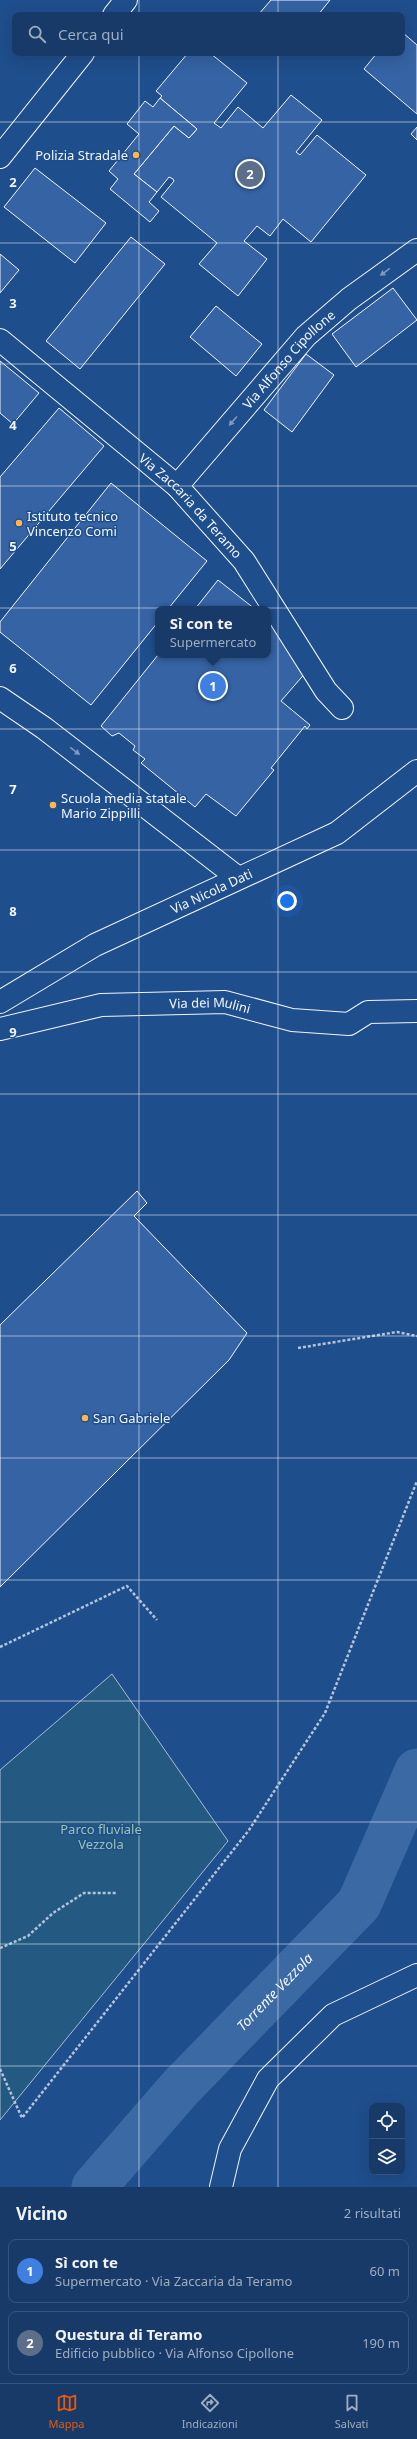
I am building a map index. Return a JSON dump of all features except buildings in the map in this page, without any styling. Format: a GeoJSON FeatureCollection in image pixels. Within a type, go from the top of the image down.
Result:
{"type":"FeatureCollection","features":[{"type":"Feature","properties":{"kind":"street"},"geometry":{"type":"LineString","coordinates":[[116,12],[126,0]]}},
{"type":"Feature","properties":{"kind":"street"},"geometry":{"type":"LineString","coordinates":[[0,157],[81,56]]}},
{"type":"Feature","properties":{"kind":"street","name":"Via Alfonso Cipollone"},"geometry":{"type":"LineString","coordinates":[[177,486],[306,336],[349,299],[417,250]]}},
{"type":"Feature","properties":{"kind":"street","name":"Via Zaccaria da Teramo"},"geometry":{"type":"LineString","coordinates":[[0,340],[177,486],[244,561],[326,691],[342,708]]}},
{"type":"Feature","properties":{"kind":"street"},"geometry":{"type":"LineString","coordinates":[[0,698],[44,728],[190,839],[237,877]]}},
{"type":"Feature","properties":{"kind":"street","name":"Via Nicola Dati"},"geometry":{"type":"LineString","coordinates":[[0,1002],[95,944],[214,890],[237,877],[336,833],[417,771]]}},
{"type":"Feature","properties":{"kind":"street","name":"Via dei Mulini"},"geometry":{"type":"LineString","coordinates":[[0,1029],[101,1006],[225,1002],[292,1020],[349,1024],[368,1012],[417,1011]]}},
{"type":"Feature","properties":{"kind":"street"},"geometry":{"type":"LineString","coordinates":[[221,2187],[230,2149],[268,2079],[333,2015],[417,1975]]}},
{"type":"Feature","properties":{"kind":"path"},"geometry":{"type":"LineString","coordinates":[[298,1348],[397,1332],[417,1336]]}},
{"type":"Feature","properties":{"kind":"path"},"geometry":{"type":"LineString","coordinates":[[0,2069],[22,2118],[250,1830],[325,1713],[417,1481]]}},
{"type":"Feature","properties":{"kind":"path"},"geometry":{"type":"LineString","coordinates":[[0,1647],[128,1586],[157,1620]]}},
{"type":"Feature","properties":{"kind":"path"},"geometry":{"type":"LineString","coordinates":[[0,1948],[28,1936],[53,1913],[84,1893],[116,1893]]}},
{"type":"Feature","properties":{"kind":"green space","name":"Parco fluviale Vezzola"},"geometry":{"type":"Polygon","coordinates":[[[112,1674],[228,1841],[0,2120],[0,1770],[112,1674]]]}},
{"type":"Feature","properties":{"kind":"waterway","name":"Torrente Vezzola"},"geometry":{"type":"LineString","coordinates":[[94,2187],[181,2087],[359,1904],[417,1771]]}},
{"type":"Feature","properties":{"kind":"place","name":"Polizia Stradale"},"geometry":{"type":"Point","coordinates":[136,155]}},
{"type":"Feature","properties":{"kind":"place","name":"Questura di Teramo"},"geometry":{"type":"Point","coordinates":[250,174]}},
{"type":"Feature","properties":{"kind":"place","name":"Istituto tecnico Vincenzo Comi"},"geometry":{"type":"Point","coordinates":[19,523]}},
{"type":"Feature","properties":{"kind":"place","name":"Sì con te"},"geometry":{"type":"Point","coordinates":[213,686]}},
{"type":"Feature","properties":{"kind":"place","name":"Scuola media statale Mario Zippilli"},"geometry":{"type":"Point","coordinates":[53,805]}},
{"type":"Feature","properties":{"kind":"place","name":"San Gabriele"},"geometry":{"type":"Point","coordinates":[85,1418]}}]}
